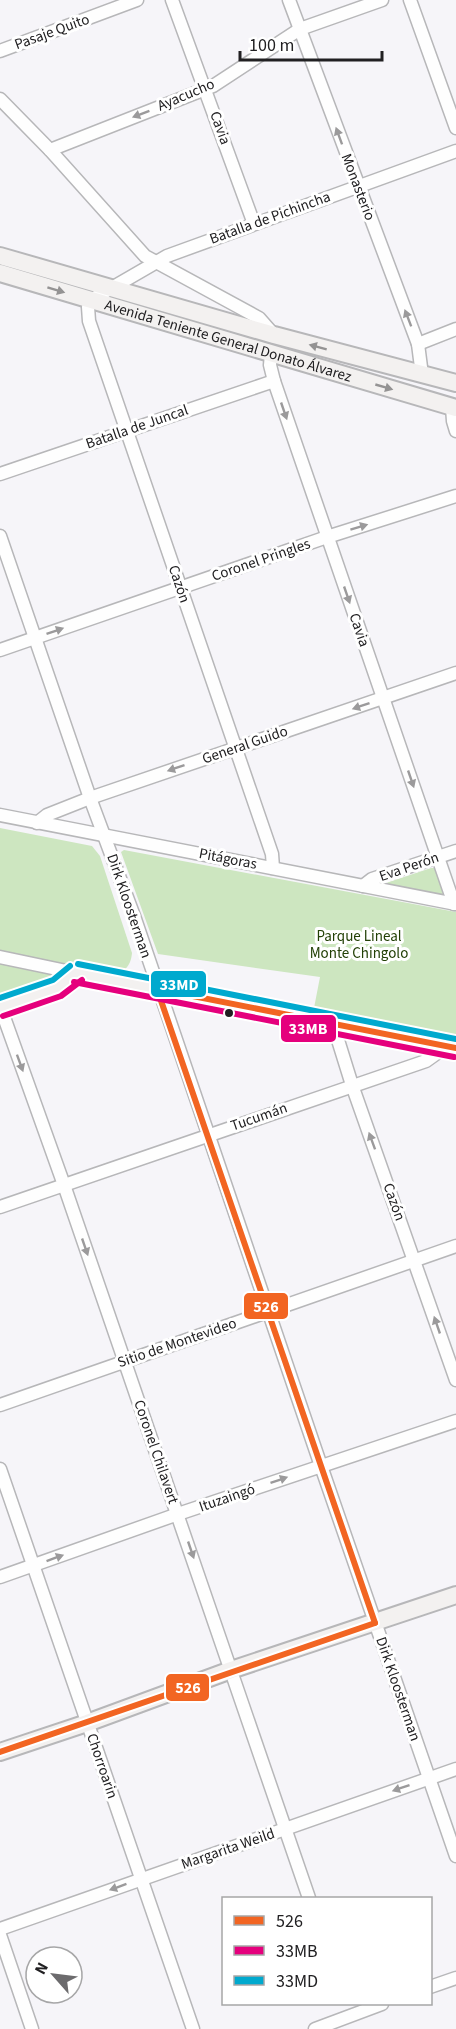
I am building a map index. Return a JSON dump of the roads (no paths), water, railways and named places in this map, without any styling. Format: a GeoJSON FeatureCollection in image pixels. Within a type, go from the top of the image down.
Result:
{"type":"FeatureCollection","features":[{"type":"Feature","properties":{"kind":"main road","name":"Avenida Teniente General Donato Álvarez"},"geometry":{"type":"LineString","coordinates":[[0,256],[111,289],[456,383]]}},
{"type":"Feature","properties":{"kind":"main road","name":"Avenida Teniente General Donato Álvarez"},"geometry":{"type":"LineString","coordinates":[[0,273],[454,407]]}},
{"type":"Feature","properties":{"kind":"main road"},"geometry":{"type":"LineString","coordinates":[[0,1007],[57,988],[76,973],[452,1047]]}},
{"type":"Feature","properties":{"kind":"main road"},"geometry":{"type":"LineString","coordinates":[[0,1752],[231,1670],[456,1594]]}},
{"type":"Feature","properties":{"kind":"street","name":"Pasaje Quito"},"geometry":{"type":"LineString","coordinates":[[0,51],[137,0]]}},
{"type":"Feature","properties":{"kind":"street","name":"Cavia"},"geometry":{"type":"LineString","coordinates":[[172,0],[254,224]]}},
{"type":"Feature","properties":{"kind":"street","name":"Monasterio"},"geometry":{"type":"LineString","coordinates":[[289,0],[418,344],[422,375]]}},
{"type":"Feature","properties":{"kind":"street","name":"Ayacucho"},"geometry":{"type":"LineString","coordinates":[[50,150],[206,89],[300,29],[382,0]]}},
{"type":"Feature","properties":{"kind":"street"},"geometry":{"type":"LineString","coordinates":[[410,0],[456,128]]}},
{"type":"Feature","properties":{"kind":"street"},"geometry":{"type":"LineString","coordinates":[[0,99],[50,150],[145,256],[259,318],[274,334]]}},
{"type":"Feature","properties":{"kind":"street","name":"Batalla de Pichincha"},"geometry":{"type":"LineString","coordinates":[[91,300],[154,262],[357,185],[456,151]]}},
{"type":"Feature","properties":{"kind":"street","name":"Cazón"},"geometry":{"type":"LineString","coordinates":[[91,300],[88,307],[89,321],[272,854],[273,868]]}},
{"type":"Feature","properties":{"kind":"street"},"geometry":{"type":"LineString","coordinates":[[418,344],[456,329]]}},
{"type":"Feature","properties":{"kind":"street","name":"Cavia"},"geometry":{"type":"LineString","coordinates":[[271,354],[274,381],[455,904]]}},
{"type":"Feature","properties":{"kind":"street","name":"Batalla de Juncal"},"geometry":{"type":"LineString","coordinates":[[0,474],[274,381]]}},
{"type":"Feature","properties":{"kind":"street"},"geometry":{"type":"LineString","coordinates":[[454,407],[453,421],[456,431]]}},
{"type":"Feature","properties":{"kind":"street","name":"Coronel Pringles"},"geometry":{"type":"LineString","coordinates":[[0,650],[327,537],[456,496]]}},
{"type":"Feature","properties":{"kind":"street","name":"Dirk Kloosterman"},"geometry":{"type":"LineString","coordinates":[[0,536],[90,798],[134,916],[207,1135],[456,1856]]}},
{"type":"Feature","properties":{"kind":"street","name":"General Guido"},"geometry":{"type":"LineString","coordinates":[[37,823],[47,815],[90,798],[456,673]]}},
{"type":"Feature","properties":{"kind":"street","name":"Pitágoras"},"geometry":{"type":"LineString","coordinates":[[0,816],[455,904]]}},
{"type":"Feature","properties":{"kind":"street","name":"Eva Perón"},"geometry":{"type":"LineString","coordinates":[[363,886],[372,879],[456,851]]}},
{"type":"Feature","properties":{"kind":"street"},"geometry":{"type":"LineString","coordinates":[[0,957],[76,973]]}},
{"type":"Feature","properties":{"kind":"street","name":"Coronel Chilavert"},"geometry":{"type":"LineString","coordinates":[[0,1007],[178,1514],[308,1897]]}},
{"type":"Feature","properties":{"kind":"street","name":"Cazón"},"geometry":{"type":"LineString","coordinates":[[333,1024],[352,1085],[456,1380]]}},
{"type":"Feature","properties":{"kind":"street","name":"Tucumán"},"geometry":{"type":"LineString","coordinates":[[0,1207],[426,1061],[452,1047]]}},
{"type":"Feature","properties":{"kind":"street","name":"Sitio de Montevideo"},"geometry":{"type":"LineString","coordinates":[[0,1405],[456,1246]]}},
{"type":"Feature","properties":{"kind":"street","name":"Ituzaingó"},"geometry":{"type":"LineString","coordinates":[[0,1577],[178,1514],[456,1421]]}},
{"type":"Feature","properties":{"kind":"street","name":"Chorroarin"},"geometry":{"type":"LineString","coordinates":[[0,1469],[140,1879],[194,2029]]}},
{"type":"Feature","properties":{"kind":"street","name":"Margarita Weild"},"geometry":{"type":"LineString","coordinates":[[0,1929],[456,1769]]}},
{"type":"Feature","properties":{"kind":"street"},"geometry":{"type":"LineString","coordinates":[[0,1935],[32,2029]]}},
{"type":"Feature","properties":{"kind":"street"},"geometry":{"type":"LineString","coordinates":[[432,1986],[456,1978]]}},
{"type":"Feature","properties":{"kind":"street"},"geometry":{"type":"LineString","coordinates":[[315,2029],[348,2009],[375,2005]]}},
{"type":"Feature","properties":{"kind":"park label","name":"Parque Lineal Monte Chingolo"},"geometry":{"type":"Point","coordinates":[359,944]}}]}
